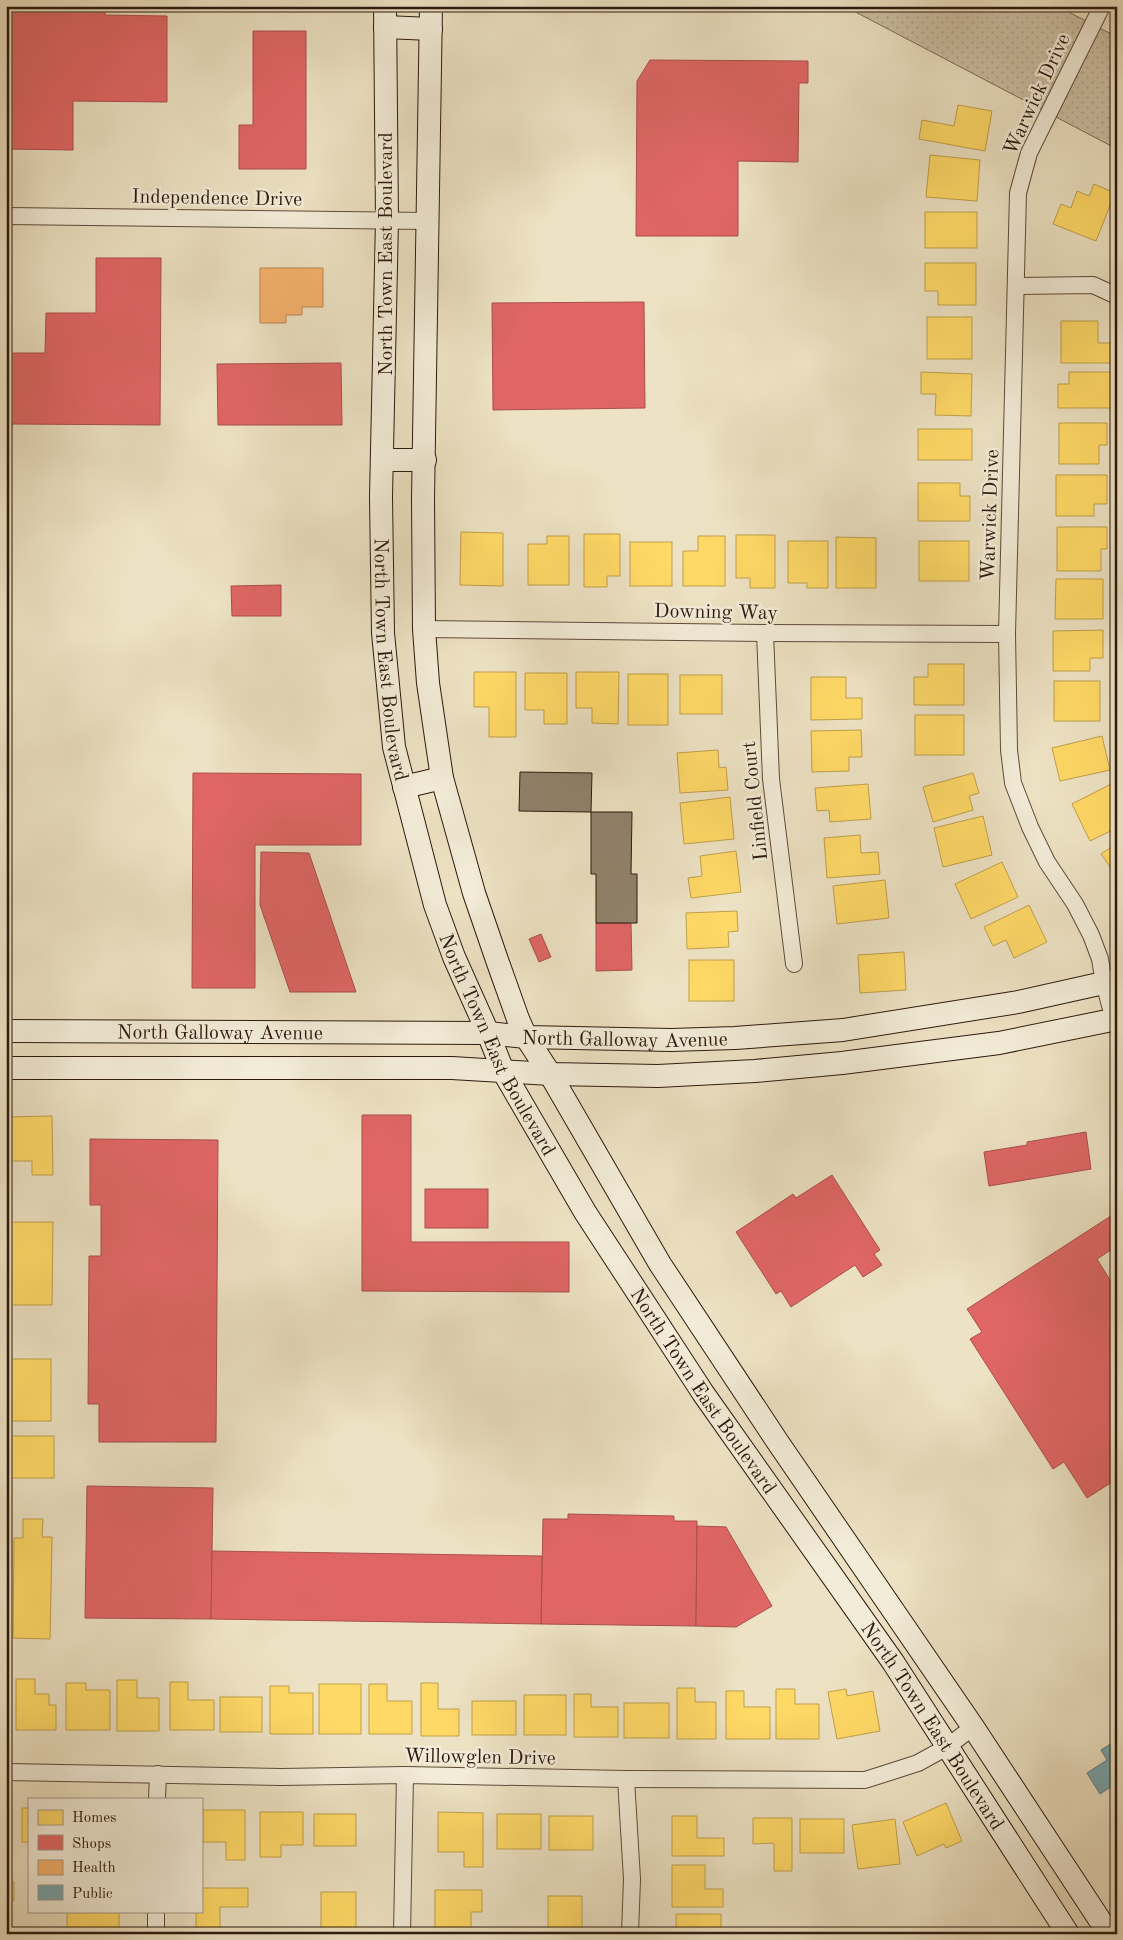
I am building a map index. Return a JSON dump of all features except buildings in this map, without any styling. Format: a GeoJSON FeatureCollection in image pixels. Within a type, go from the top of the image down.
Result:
{"type":"FeatureCollection","features":[{"type":"Feature","properties":{"kind":"main road","name":"North Town East Boulevard"},"geometry":{"type":"LineString","coordinates":[[431,6],[424,460],[424,629],[428,683],[442,778],[474,893],[516,1016],[660,1264],[777,1441],[974,1727],[1109,1934]]}},
{"type":"Feature","properties":{"kind":"main road","name":"North Town East Boulevard"},"geometry":{"type":"LineString","coordinates":[[385,17],[387,220],[382,460],[382,633],[394,748],[435,905],[454,957],[488,1033],[502,1070],[585,1212],[645,1302],[702,1393],[893,1662],[1068,1934]]}},
{"type":"Feature","properties":{"kind":"main road"},"geometry":{"type":"LineString","coordinates":[[385,17],[431,29]]}},
{"type":"Feature","properties":{"kind":"main road"},"geometry":{"type":"LineString","coordinates":[[382,460],[424,460]]}},
{"type":"Feature","properties":{"kind":"main road"},"geometry":{"type":"LineString","coordinates":[[404,787],[442,778]]}},
{"type":"Feature","properties":{"kind":"main road","name":"North Galloway Avenue"},"geometry":{"type":"LineString","coordinates":[[6,1031],[488,1033],[526,1036],[680,1040],[735,1038],[843,1030],[1018,1002],[1110,982]]}},
{"type":"Feature","properties":{"kind":"main road","name":"North Galloway Avenue"},"geometry":{"type":"LineString","coordinates":[[6,1068],[442,1068],[550,1074],[658,1076],[755,1071],[847,1062],[999,1043],[1116,1020]]}},
{"type":"Feature","properties":{"kind":"main road"},"geometry":{"type":"LineString","coordinates":[[843,1030],[847,1062]]}},
{"type":"Feature","properties":{"kind":"main road"},"geometry":{"type":"LineString","coordinates":[[183,1032],[183,1068]]}},
{"type":"Feature","properties":{"kind":"main road"},"geometry":{"type":"LineString","coordinates":[[645,1302],[673,1284]]}},
{"type":"Feature","properties":{"kind":"main road"},"geometry":{"type":"LineString","coordinates":[[749,1460],[777,1441]]}},
{"type":"Feature","properties":{"kind":"street","name":"Warwick Drive"},"geometry":{"type":"LineString","coordinates":[[1102,6],[1028,153],[1018,193],[1007,634],[1009,750],[1013,783],[1030,828],[1047,862],[1075,904],[1091,935],[1110,982],[1116,1020]]}},
{"type":"Feature","properties":{"kind":"street","name":"Independence Drive"},"geometry":{"type":"LineString","coordinates":[[6,216],[427,220]]}},
{"type":"Feature","properties":{"kind":"street"},"geometry":{"type":"LineString","coordinates":[[1017,286],[1093,285],[1117,296]]}},
{"type":"Feature","properties":{"kind":"street","name":"Downing Way"},"geometry":{"type":"LineString","coordinates":[[424,629],[1007,634]]}},
{"type":"Feature","properties":{"kind":"street","name":"Linfield Court"},"geometry":{"type":"LineString","coordinates":[[764,633],[771,779],[794,964]]}},
{"type":"Feature","properties":{"kind":"street","name":"Willowglen Drive"},"geometry":{"type":"LineString","coordinates":[[6,1772],[281,1777],[405,1775],[626,1779],[865,1780],[918,1763],[947,1747],[974,1727]]}},
{"type":"Feature","properties":{"kind":"street"},"geometry":{"type":"LineString","coordinates":[[157,1798],[158,1774]]}},
{"type":"Feature","properties":{"kind":"street"},"geometry":{"type":"LineString","coordinates":[[402,1934],[405,1775]]}},
{"type":"Feature","properties":{"kind":"street"},"geometry":{"type":"LineString","coordinates":[[626,1779],[632,1879],[630,1934]]}},
{"type":"Feature","properties":{"kind":"street"},"geometry":{"type":"LineString","coordinates":[[156,1912],[156,1934]]}},
{"type":"Feature","properties":{"kind":"shaded area"},"geometry":{"type":"Polygon","coordinates":[[[844,6],[1057,6],[1117,37],[1117,149],[844,6]]]}}]}
